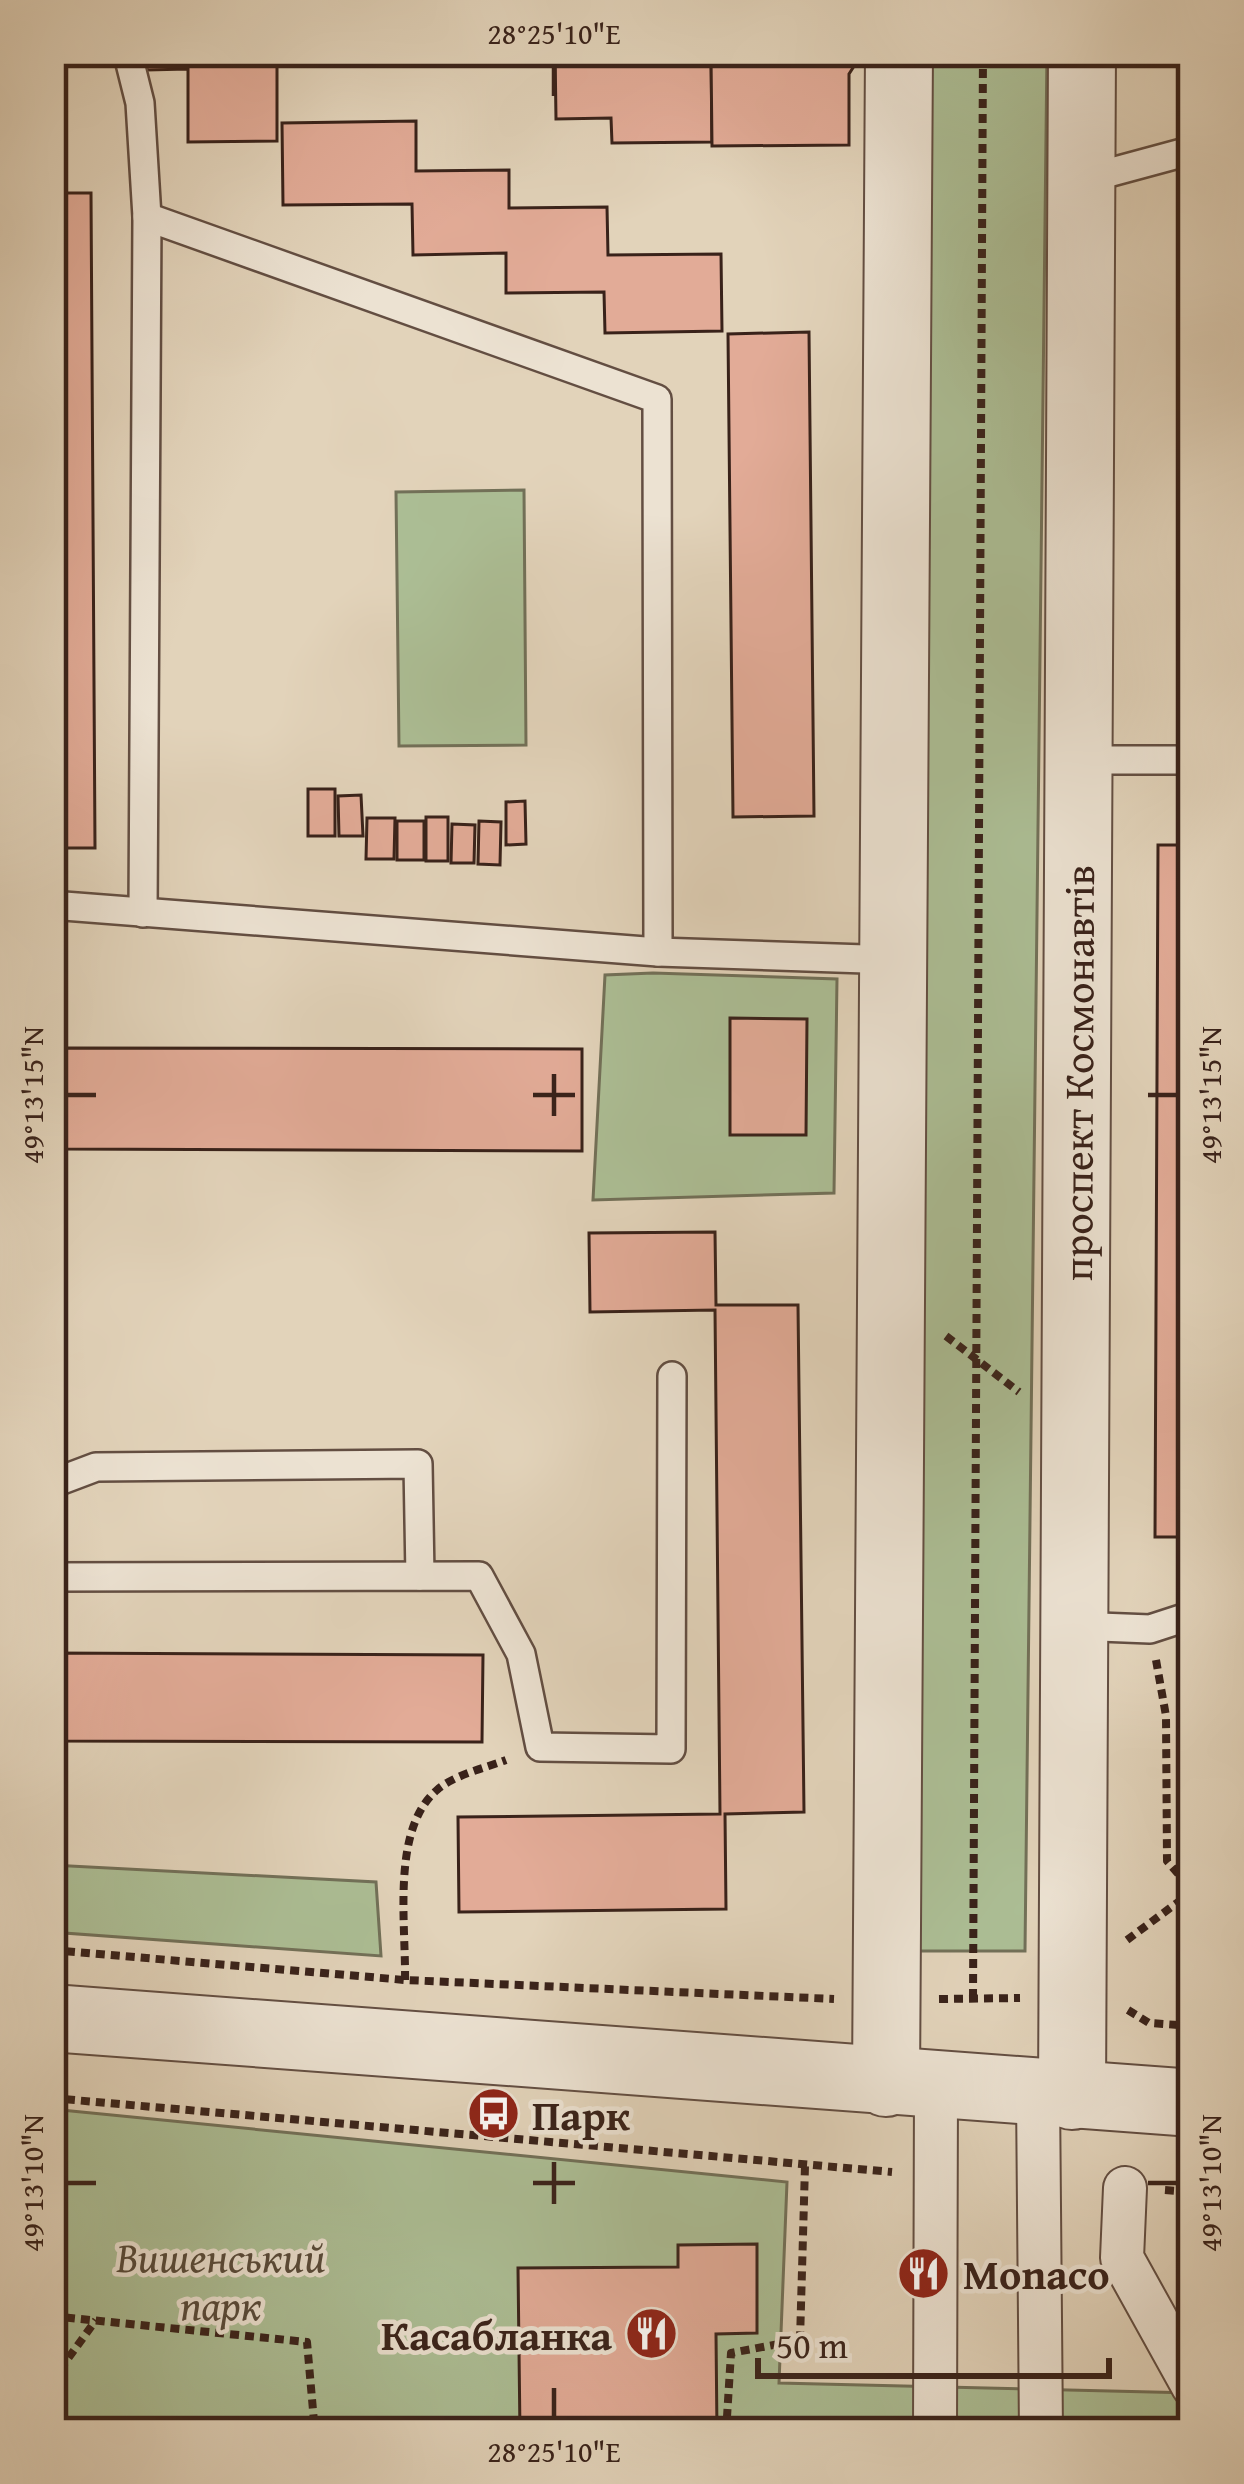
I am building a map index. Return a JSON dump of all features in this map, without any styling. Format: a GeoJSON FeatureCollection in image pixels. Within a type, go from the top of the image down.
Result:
{"type":"FeatureCollection","features":[{"type":"Feature","properties":{"kind":"street"},"geometry":{"type":"LineString","coordinates":[[899,51],[885,1999],[936,2175],[935,2433]]}},
{"type":"Feature","properties":{"kind":"street","name":"проспект Космонавтів"},"geometry":{"type":"LineString","coordinates":[[1055,2095],[1091,1976],[1074,1626],[1082,51]]}},
{"type":"Feature","properties":{"kind":"street"},"geometry":{"type":"LineString","coordinates":[[51,2018],[1193,2103]]}},
{"type":"Feature","properties":{"kind":"street"},"geometry":{"type":"LineString","coordinates":[[1041,2433],[1055,2095]]}},
{"type":"Feature","properties":{"kind":"street"},"geometry":{"type":"LineString","coordinates":[[1125,2188],[1122,2258],[1193,2386]]}},
{"type":"Feature","properties":{"kind":"lane"},"geometry":{"type":"LineString","coordinates":[[127,51],[140,104],[147,217],[143,913]]}},
{"type":"Feature","properties":{"kind":"lane"},"geometry":{"type":"LineString","coordinates":[[1082,180],[1193,150]]}},
{"type":"Feature","properties":{"kind":"lane"},"geometry":{"type":"LineString","coordinates":[[147,217],[657,399],[658,952]]}},
{"type":"Feature","properties":{"kind":"lane"},"geometry":{"type":"LineString","coordinates":[[1081,760],[1193,760]]}},
{"type":"Feature","properties":{"kind":"lane"},"geometry":{"type":"LineString","coordinates":[[51,905],[658,952],[895,960]]}},
{"type":"Feature","properties":{"kind":"lane"},"geometry":{"type":"LineString","coordinates":[[51,1577],[479,1576],[521,1654],[540,1747],[671,1748],[672,1376]]}},
{"type":"Feature","properties":{"kind":"lane"},"geometry":{"type":"LineString","coordinates":[[51,1484],[96,1467],[418,1464],[421,1576]]}},
{"type":"Feature","properties":{"kind":"lane"},"geometry":{"type":"LineString","coordinates":[[1074,1626],[1150,1629],[1193,1615]]}},
{"type":"Feature","properties":{"kind":"path"},"geometry":{"type":"LineString","coordinates":[[973,1998],[983,51]]}},
{"type":"Feature","properties":{"kind":"path"},"geometry":{"type":"LineString","coordinates":[[892,1294],[1024,1396]]}},
{"type":"Feature","properties":{"kind":"path"},"geometry":{"type":"LineString","coordinates":[[51,1950],[405,1979],[885,1999],[973,1998],[1091,1976],[1193,1891],[1167,1861],[1166,1716],[1150,1629]]}},
{"type":"Feature","properties":{"kind":"path"},"geometry":{"type":"LineString","coordinates":[[405,1979],[409,1855],[416,1812],[440,1786],[540,1747]]}},
{"type":"Feature","properties":{"kind":"path"},"geometry":{"type":"LineString","coordinates":[[1091,1976],[1108,1999],[1149,2023],[1193,2026]]}},
{"type":"Feature","properties":{"kind":"path"},"geometry":{"type":"LineString","coordinates":[[51,2098],[936,2175]]}},
{"type":"Feature","properties":{"kind":"path"},"geometry":{"type":"LineString","coordinates":[[726,2433],[731,2353],[800,2340],[805,2166]]}},
{"type":"Feature","properties":{"kind":"path"},"geometry":{"type":"LineString","coordinates":[[51,2316],[307,2342],[315,2433]]}},
{"type":"Feature","properties":{"kind":"path"},"geometry":{"type":"LineString","coordinates":[[51,2382],[96,2319]]}},
{"type":"Feature","properties":{"kind":"green space"},"geometry":{"type":"Polygon","coordinates":[[[920,51],[1047,51],[1025,1951],[908,1951],[920,51]]]}},
{"type":"Feature","properties":{"kind":"green space"},"geometry":{"type":"Polygon","coordinates":[[[524,490],[526,745],[399,746],[396,492],[524,490]]]}},
{"type":"Feature","properties":{"kind":"green space"},"geometry":{"type":"Polygon","coordinates":[[[605,975],[837,979],[834,1193],[593,1200],[605,975]]]}},
{"type":"Feature","properties":{"kind":"green space"},"geometry":{"type":"Polygon","coordinates":[[[51,1865],[376,1882],[381,1956],[51,1932],[51,1865]]]}},
{"type":"Feature","properties":{"kind":"green space","name":"Вишенський парк"},"geometry":{"type":"Polygon","coordinates":[[[51,2109],[787,2182],[779,2383],[1193,2393],[1193,2433],[51,2433],[51,2109]]]}},
{"type":"Feature","properties":{"kind":"building"},"geometry":{"type":"Polygon","coordinates":[[[146,51],[277,51],[277,141],[188,142],[188,69],[147,70],[146,51]]]}},
{"type":"Feature","properties":{"kind":"building"},"geometry":{"type":"Polygon","coordinates":[[[555,51],[711,51],[712,142],[612,143],[611,118],[556,119],[555,51]]]}},
{"type":"Feature","properties":{"kind":"building"},"geometry":{"type":"Polygon","coordinates":[[[828,51],[846,51],[858,60],[849,74],[849,145],[712,146],[711,57],[824,56],[828,51]]]}},
{"type":"Feature","properties":{"kind":"building"},"geometry":{"type":"Polygon","coordinates":[[[416,121],[416,171],[509,170],[509,208],[607,207],[608,255],[721,254],[722,331],[605,333],[604,292],[506,293],[506,253],[413,255],[412,204],[283,205],[282,123],[416,121]]]}},
{"type":"Feature","properties":{"kind":"building"},"geometry":{"type":"Polygon","coordinates":[[[51,193],[91,193],[95,848],[51,848],[51,193]]]}},
{"type":"Feature","properties":{"kind":"building"},"geometry":{"type":"Polygon","coordinates":[[[809,332],[814,816],[733,817],[728,334],[809,332]]]}},
{"type":"Feature","properties":{"kind":"building"},"geometry":{"type":"Polygon","coordinates":[[[308,789],[335,789],[335,836],[308,836],[308,789]]]}},
{"type":"Feature","properties":{"kind":"building"},"geometry":{"type":"Polygon","coordinates":[[[361,795],[363,836],[339,836],[338,796],[361,795]]]}},
{"type":"Feature","properties":{"kind":"building"},"geometry":{"type":"Polygon","coordinates":[[[525,801],[526,844],[506,845],[506,802],[525,801]]]}},
{"type":"Feature","properties":{"kind":"building"},"geometry":{"type":"Polygon","coordinates":[[[426,817],[448,817],[448,861],[426,861],[426,817]]]}},
{"type":"Feature","properties":{"kind":"building"},"geometry":{"type":"Polygon","coordinates":[[[367,818],[395,818],[394,859],[366,859],[367,818]]]}},
{"type":"Feature","properties":{"kind":"building"},"geometry":{"type":"Polygon","coordinates":[[[397,821],[424,821],[424,860],[397,860],[397,821]]]}},
{"type":"Feature","properties":{"kind":"building"},"geometry":{"type":"Polygon","coordinates":[[[479,821],[501,822],[500,865],[478,864],[479,821]]]}},
{"type":"Feature","properties":{"kind":"building"},"geometry":{"type":"Polygon","coordinates":[[[452,824],[475,825],[474,863],[451,863],[452,824]]]}},
{"type":"Feature","properties":{"kind":"building"},"geometry":{"type":"Polygon","coordinates":[[[1158,845],[1193,845],[1193,1537],[1155,1537],[1158,845]]]}},
{"type":"Feature","properties":{"kind":"building"},"geometry":{"type":"Polygon","coordinates":[[[730,1018],[807,1019],[806,1135],[730,1135],[730,1018]]]}},
{"type":"Feature","properties":{"kind":"building"},"geometry":{"type":"Polygon","coordinates":[[[65,1048],[582,1049],[582,1151],[65,1149],[65,1048]]]}},
{"type":"Feature","properties":{"kind":"building"},"geometry":{"type":"Polygon","coordinates":[[[715,1232],[716,1305],[798,1305],[804,1812],[725,1814],[726,1909],[459,1912],[458,1817],[720,1814],[715,1310],[590,1312],[589,1233],[715,1232]]]}},
{"type":"Feature","properties":{"kind":"building"},"geometry":{"type":"Polygon","coordinates":[[[51,1653],[483,1655],[482,1742],[51,1741],[51,1653]]]}},
{"type":"Feature","properties":{"kind":"building"},"geometry":{"type":"Polygon","coordinates":[[[757,2244],[757,2333],[716,2334],[717,2433],[520,2433],[518,2268],[678,2267],[678,2245],[757,2244]]]}},
{"type":"Feature","properties":{"kind":"place","name":"Парк"},"geometry":{"type":"Point","coordinates":[493,2114]}},
{"type":"Feature","properties":{"kind":"place","name":"Monaco"},"geometry":{"type":"Point","coordinates":[924,2273]}},
{"type":"Feature","properties":{"kind":"place","name":"Касабланка"},"geometry":{"type":"Point","coordinates":[651,2334]}}]}
